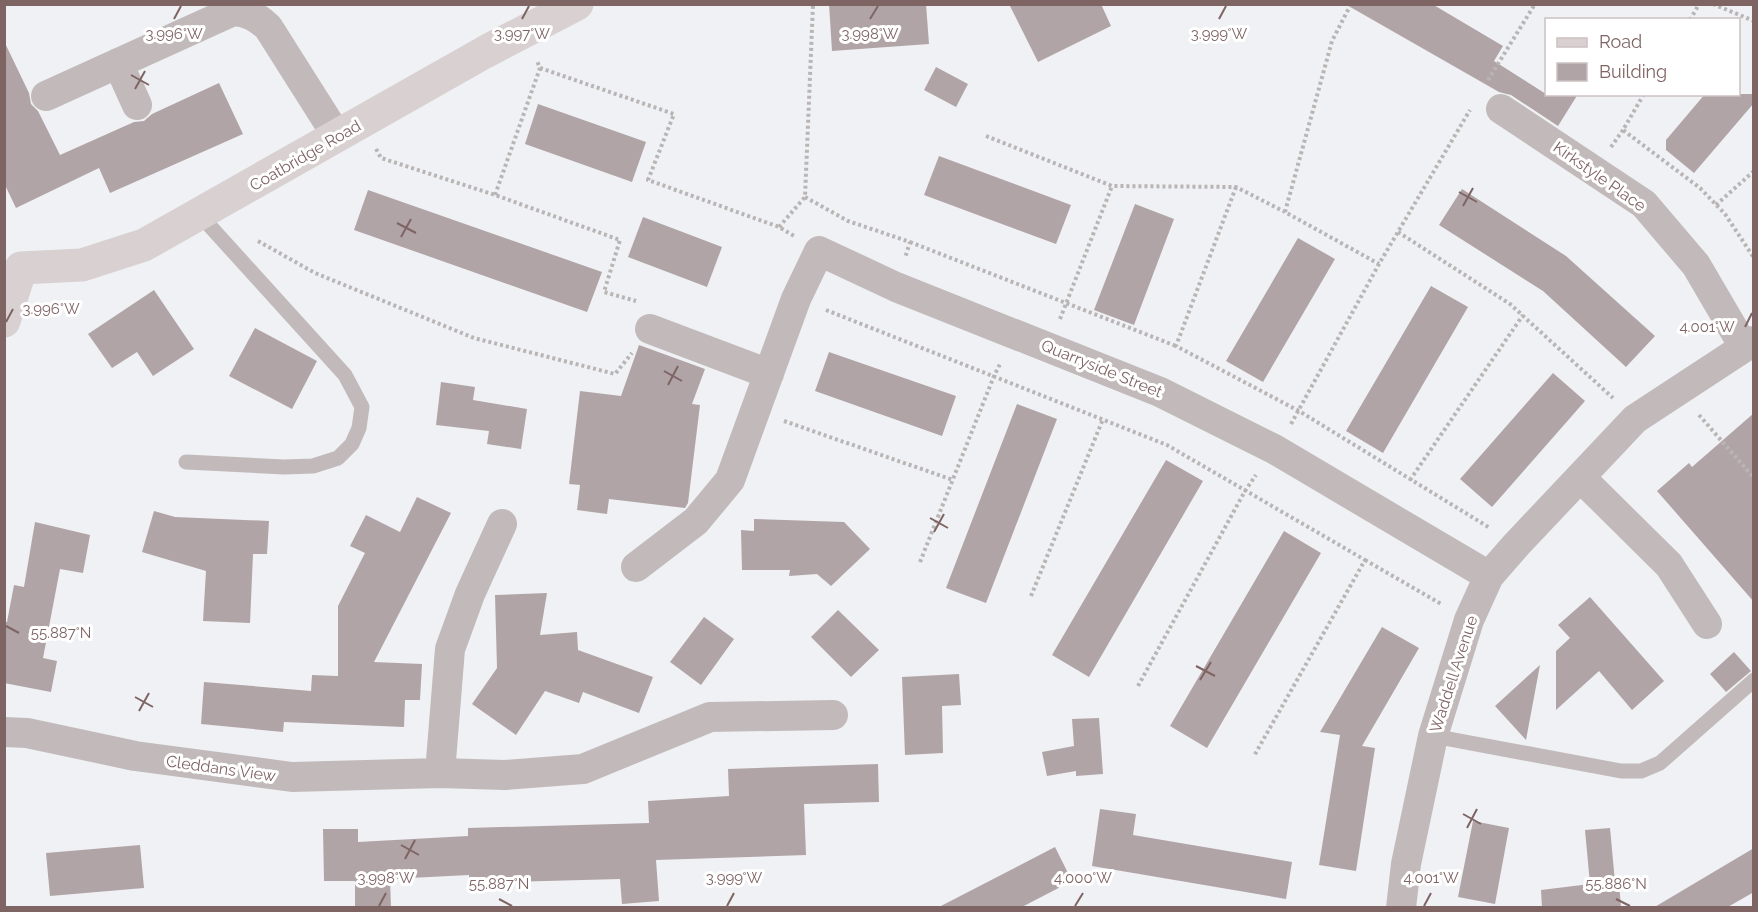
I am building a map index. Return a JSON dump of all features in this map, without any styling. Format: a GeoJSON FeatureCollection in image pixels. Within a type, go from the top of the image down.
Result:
{"type":"FeatureCollection","features":[{"type":"Feature","properties":{"kind":"main road","name":"Coatbridge Road"},"geometry":{"type":"LineString","coordinates":[[13,262],[82,266],[144,245],[485,52],[577,4]]}},
{"type":"Feature","properties":{"kind":"main road"},"geometry":{"type":"LineString","coordinates":[[4,321],[13,262]]}},
{"type":"Feature","properties":{"kind":"street"},"geometry":{"type":"LineString","coordinates":[[46,96],[232,11],[244,11],[256,16],[268,27],[337,136]]}},
{"type":"Feature","properties":{"kind":"street"},"geometry":{"type":"LineString","coordinates":[[118,63],[137,105]]}},
{"type":"Feature","properties":{"kind":"street","name":"Kirkstyle Place"},"geometry":{"type":"LineString","coordinates":[[1489,105],[1644,204],[1696,265],[1749,344]]}},
{"type":"Feature","properties":{"kind":"street"},"geometry":{"type":"LineString","coordinates":[[636,567],[696,521],[730,480],[796,298],[819,251]]}},
{"type":"Feature","properties":{"kind":"street","name":"Quarryside Street"},"geometry":{"type":"LineString","coordinates":[[819,251],[896,287],[1160,392],[1274,449],[1489,576]]}},
{"type":"Feature","properties":{"kind":"street"},"geometry":{"type":"LineString","coordinates":[[651,329],[769,374]]}},
{"type":"Feature","properties":{"kind":"street","name":"Waddell Avenue"},"geometry":{"type":"LineString","coordinates":[[1401,908],[1406,864],[1433,736],[1469,620],[1489,576],[1635,419],[1749,344]]}},
{"type":"Feature","properties":{"kind":"street"},"geometry":{"type":"LineString","coordinates":[[1581,478],[1669,564],[1707,624]]}},
{"type":"Feature","properties":{"kind":"street"},"geometry":{"type":"LineString","coordinates":[[440,773],[450,649],[470,594],[502,524]]}},
{"type":"Feature","properties":{"kind":"street","name":"Cleddans View"},"geometry":{"type":"LineString","coordinates":[[4,732],[27,733],[135,756],[292,777],[440,773],[505,775],[583,769],[710,717],[833,715]]}},
{"type":"Feature","properties":{"kind":"lane"},"geometry":{"type":"LineString","coordinates":[[186,462],[284,467],[313,466],[338,458],[352,444],[359,429],[362,407],[345,375],[200,214]]}},
{"type":"Feature","properties":{"kind":"lane"},"geometry":{"type":"LineString","coordinates":[[1433,736],[1621,771],[1641,771],[1660,763],[1754,680]]}},
{"type":"Feature","properties":{"kind":"path"},"geometry":{"type":"LineString","coordinates":[[779,227],[805,197],[813,4]]}},
{"type":"Feature","properties":{"kind":"path"},"geometry":{"type":"LineString","coordinates":[[1285,212],[1332,41],[1351,4]]}},
{"type":"Feature","properties":{"kind":"path"},"geometry":{"type":"LineString","coordinates":[[1488,81],[1535,4]]}},
{"type":"Feature","properties":{"kind":"path"},"geometry":{"type":"LineString","coordinates":[[1691,18],[1699,4]]}},
{"type":"Feature","properties":{"kind":"path"},"geometry":{"type":"LineString","coordinates":[[1713,4],[1754,21]]}},
{"type":"Feature","properties":{"kind":"path"},"geometry":{"type":"LineString","coordinates":[[495,195],[539,65],[674,114],[648,180],[779,227],[819,251]]}},
{"type":"Feature","properties":{"kind":"path"},"geometry":{"type":"LineString","coordinates":[[1643,96],[1623,130],[1700,188],[1725,214],[1754,258]]}},
{"type":"Feature","properties":{"kind":"path"},"geometry":{"type":"LineString","coordinates":[[1138,686],[1245,491],[1299,411],[1379,264],[1470,110],[1489,105]]}},
{"type":"Feature","properties":{"kind":"path"},"geometry":{"type":"LineString","coordinates":[[1470,110],[1489,105]]}},
{"type":"Feature","properties":{"kind":"path"},"geometry":{"type":"LineString","coordinates":[[986,135],[1112,186],[1236,187],[1379,264]]}},
{"type":"Feature","properties":{"kind":"path"},"geometry":{"type":"LineString","coordinates":[[249,236],[315,273],[474,338],[615,374],[651,329],[648,304],[604,292],[620,240],[495,195],[381,158]]}},
{"type":"Feature","properties":{"kind":"path"},"geometry":{"type":"LineString","coordinates":[[1716,205],[1754,171]]}},
{"type":"Feature","properties":{"kind":"path"},"geometry":{"type":"LineString","coordinates":[[1049,346],[1112,186]]}},
{"type":"Feature","properties":{"kind":"path"},"geometry":{"type":"LineString","coordinates":[[1176,346],[1236,187]]}},
{"type":"Feature","properties":{"kind":"path"},"geometry":{"type":"LineString","coordinates":[[805,197],[848,220],[1176,346],[1299,411],[1517,544]]}},
{"type":"Feature","properties":{"kind":"path"},"geometry":{"type":"LineString","coordinates":[[1398,232],[1510,304],[1635,419]]}},
{"type":"Feature","properties":{"kind":"path"},"geometry":{"type":"LineString","coordinates":[[896,287],[910,242]]}},
{"type":"Feature","properties":{"kind":"path"},"geometry":{"type":"LineString","coordinates":[[796,298],[1167,445],[1469,620]]}},
{"type":"Feature","properties":{"kind":"path"},"geometry":{"type":"LineString","coordinates":[[1410,480],[1523,315]]}},
{"type":"Feature","properties":{"kind":"path"},"geometry":{"type":"LineString","coordinates":[[920,562],[1000,365]]}},
{"type":"Feature","properties":{"kind":"path"},"geometry":{"type":"LineString","coordinates":[[1677,390],[1754,477]]}},
{"type":"Feature","properties":{"kind":"path"},"geometry":{"type":"LineString","coordinates":[[756,409],[781,420],[953,480]]}},
{"type":"Feature","properties":{"kind":"path"},"geometry":{"type":"LineString","coordinates":[[1031,596],[1103,419]]}},
{"type":"Feature","properties":{"kind":"path"},"geometry":{"type":"LineString","coordinates":[[1254,756],[1365,560]]}},
{"type":"Feature","properties":{"kind":"building"},"geometry":{"type":"Polygon","coordinates":[[[829,4],[926,4],[929,44],[832,51],[829,4]]]}},
{"type":"Feature","properties":{"kind":"building"},"geometry":{"type":"Polygon","coordinates":[[[1009,4],[1101,4],[1111,26],[1038,62],[1009,4]]]}},
{"type":"Feature","properties":{"kind":"building"},"geometry":{"type":"Polygon","coordinates":[[[1345,4],[1432,4],[1503,46],[1494,61],[1545,93],[1545,96],[1577,96],[1558,126],[1511,95],[1499,92],[1345,4]]]}},
{"type":"Feature","properties":{"kind":"building"},"geometry":{"type":"Polygon","coordinates":[[[4,41],[29,93],[31,104],[38,111],[60,155],[134,122],[144,121],[152,114],[219,83],[243,134],[110,193],[99,168],[16,208],[4,183],[4,41]]]}},
{"type":"Feature","properties":{"kind":"building"},"geometry":{"type":"Polygon","coordinates":[[[936,67],[968,84],[956,107],[924,90],[936,67]]]}},
{"type":"Feature","properties":{"kind":"building"},"geometry":{"type":"Polygon","coordinates":[[[1754,94],[1754,103],[1694,173],[1666,150],[1666,140],[1703,96],[1754,94]]]}},
{"type":"Feature","properties":{"kind":"building"},"geometry":{"type":"Polygon","coordinates":[[[538,104],[646,142],[632,182],[525,144],[538,104]]]}},
{"type":"Feature","properties":{"kind":"building"},"geometry":{"type":"Polygon","coordinates":[[[939,156],[1071,205],[1056,244],[924,195],[939,156]]]}},
{"type":"Feature","properties":{"kind":"building"},"geometry":{"type":"Polygon","coordinates":[[[1462,189],[1566,256],[1655,336],[1626,367],[1543,291],[1439,225],[1462,189]]]}},
{"type":"Feature","properties":{"kind":"building"},"geometry":{"type":"Polygon","coordinates":[[[368,190],[602,272],[587,312],[354,230],[368,190]]]}},
{"type":"Feature","properties":{"kind":"building"},"geometry":{"type":"Polygon","coordinates":[[[1135,204],[1174,219],[1134,325],[1094,310],[1135,204]]]}},
{"type":"Feature","properties":{"kind":"building"},"geometry":{"type":"Polygon","coordinates":[[[643,217],[722,247],[707,287],[628,257],[643,217]]]}},
{"type":"Feature","properties":{"kind":"building"},"geometry":{"type":"Polygon","coordinates":[[[1298,238],[1335,259],[1263,382],[1226,361],[1298,238]]]}},
{"type":"Feature","properties":{"kind":"building"},"geometry":{"type":"Polygon","coordinates":[[[1431,286],[1468,307],[1383,453],[1346,431],[1431,286]]]}},
{"type":"Feature","properties":{"kind":"building"},"geometry":{"type":"Polygon","coordinates":[[[154,290],[194,349],[153,376],[137,352],[112,368],[88,334],[154,290]]]}},
{"type":"Feature","properties":{"kind":"building"},"geometry":{"type":"Polygon","coordinates":[[[255,328],[317,361],[292,409],[229,376],[255,328]]]}},
{"type":"Feature","properties":{"kind":"building"},"geometry":{"type":"Polygon","coordinates":[[[639,345],[705,369],[692,404],[700,405],[688,503],[685,508],[609,499],[607,514],[577,510],[580,485],[569,484],[580,391],[621,396],[639,345]]]}},
{"type":"Feature","properties":{"kind":"building"},"geometry":{"type":"Polygon","coordinates":[[[829,352],[956,396],[942,436],[815,391],[829,352]]]}},
{"type":"Feature","properties":{"kind":"building"},"geometry":{"type":"Polygon","coordinates":[[[1553,373],[1585,401],[1492,507],[1460,479],[1553,373]]]}},
{"type":"Feature","properties":{"kind":"building"},"geometry":{"type":"Polygon","coordinates":[[[441,382],[475,387],[473,400],[527,409],[521,449],[487,444],[489,431],[436,425],[441,382]]]}},
{"type":"Feature","properties":{"kind":"building"},"geometry":{"type":"Polygon","coordinates":[[[1017,404],[1057,419],[986,603],[946,588],[1017,404]]]}},
{"type":"Feature","properties":{"kind":"building"},"geometry":{"type":"Polygon","coordinates":[[[1754,413],[1754,602],[1657,491],[1689,463],[1692,467],[1754,413]]]}},
{"type":"Feature","properties":{"kind":"building"},"geometry":{"type":"Polygon","coordinates":[[[1166,460],[1203,481],[1089,677],[1052,655],[1166,460]]]}},
{"type":"Feature","properties":{"kind":"building"},"geometry":{"type":"Polygon","coordinates":[[[417,497],[451,513],[374,662],[422,664],[420,700],[405,700],[404,727],[284,722],[283,732],[201,724],[204,682],[311,691],[312,675],[338,676],[338,606],[365,553],[350,546],[366,515],[400,532],[417,497]]]}},
{"type":"Feature","properties":{"kind":"building"},"geometry":{"type":"Polygon","coordinates":[[[154,511],[175,517],[269,521],[267,554],[253,554],[250,623],[203,621],[206,571],[142,552],[154,511]]]}},
{"type":"Feature","properties":{"kind":"building"},"geometry":{"type":"Polygon","coordinates":[[[754,519],[844,522],[870,549],[831,586],[817,574],[789,576],[790,570],[742,570],[741,530],[754,531],[754,519]]]}},
{"type":"Feature","properties":{"kind":"building"},"geometry":{"type":"Polygon","coordinates":[[[35,522],[90,535],[83,573],[60,569],[43,658],[57,661],[51,692],[4,683],[4,622],[7,622],[14,585],[24,587],[35,522]]]}},
{"type":"Feature","properties":{"kind":"building"},"geometry":{"type":"Polygon","coordinates":[[[1284,531],[1321,553],[1207,748],[1170,726],[1284,531]]]}},
{"type":"Feature","properties":{"kind":"building"},"geometry":{"type":"Polygon","coordinates":[[[547,593],[540,635],[577,632],[578,650],[653,677],[639,713],[583,692],[579,703],[545,691],[516,735],[472,704],[497,668],[495,595],[547,593]]]}},
{"type":"Feature","properties":{"kind":"building"},"geometry":{"type":"Polygon","coordinates":[[[1590,597],[1664,681],[1632,710],[1599,671],[1556,710],[1556,651],[1570,638],[1558,625],[1590,597]]]}},
{"type":"Feature","properties":{"kind":"building"},"geometry":{"type":"Polygon","coordinates":[[[838,610],[879,650],[851,677],[811,637],[838,610]]]}},
{"type":"Feature","properties":{"kind":"building"},"geometry":{"type":"Polygon","coordinates":[[[704,617],[734,639],[701,685],[670,662],[704,617]]]}},
{"type":"Feature","properties":{"kind":"building"},"geometry":{"type":"Polygon","coordinates":[[[1382,627],[1419,648],[1362,746],[1375,748],[1356,871],[1319,865],[1340,735],[1320,732],[1382,627]]]}},
{"type":"Feature","properties":{"kind":"building"},"geometry":{"type":"Polygon","coordinates":[[[1734,652],[1751,671],[1726,692],[1710,674],[1734,652]]]}},
{"type":"Feature","properties":{"kind":"building"},"geometry":{"type":"Polygon","coordinates":[[[1540,665],[1526,740],[1495,706],[1540,665]]]}},
{"type":"Feature","properties":{"kind":"building"},"geometry":{"type":"Polygon","coordinates":[[[959,674],[961,705],[942,706],[943,753],[905,755],[902,677],[959,674]]]}},
{"type":"Feature","properties":{"kind":"building"},"geometry":{"type":"Polygon","coordinates":[[[1099,718],[1103,774],[1076,776],[1076,771],[1047,776],[1042,752],[1074,746],[1072,719],[1099,718]]]}},
{"type":"Feature","properties":{"kind":"building"},"geometry":{"type":"Polygon","coordinates":[[[878,764],[879,802],[804,804],[806,855],[656,860],[659,901],[622,904],[620,879],[469,883],[469,875],[390,879],[391,908],[355,908],[355,881],[324,881],[323,829],[358,829],[358,842],[468,836],[468,828],[649,823],[648,801],[729,796],[728,769],[878,764]]]}},
{"type":"Feature","properties":{"kind":"building"},"geometry":{"type":"Polygon","coordinates":[[[1100,809],[1136,814],[1133,835],[1292,862],[1286,899],[1092,866],[1100,809]]]}},
{"type":"Feature","properties":{"kind":"building"},"geometry":{"type":"Polygon","coordinates":[[[1473,821],[1509,828],[1495,904],[1458,897],[1473,821]]]}},
{"type":"Feature","properties":{"kind":"building"},"geometry":{"type":"Polygon","coordinates":[[[1610,828],[1615,882],[1619,881],[1621,908],[1542,908],[1541,890],[1590,884],[1585,830],[1610,828]]]}},
{"type":"Feature","properties":{"kind":"building"},"geometry":{"type":"Polygon","coordinates":[[[140,845],[144,888],[50,896],[46,853],[140,845]]]}},
{"type":"Feature","properties":{"kind":"building"},"geometry":{"type":"Polygon","coordinates":[[[1055,847],[1072,881],[1020,908],[937,908],[1055,847]]]}},
{"type":"Feature","properties":{"kind":"building"},"geometry":{"type":"Polygon","coordinates":[[[1754,848],[1754,892],[1726,908],[1653,908],[1754,848]]]}}]}
